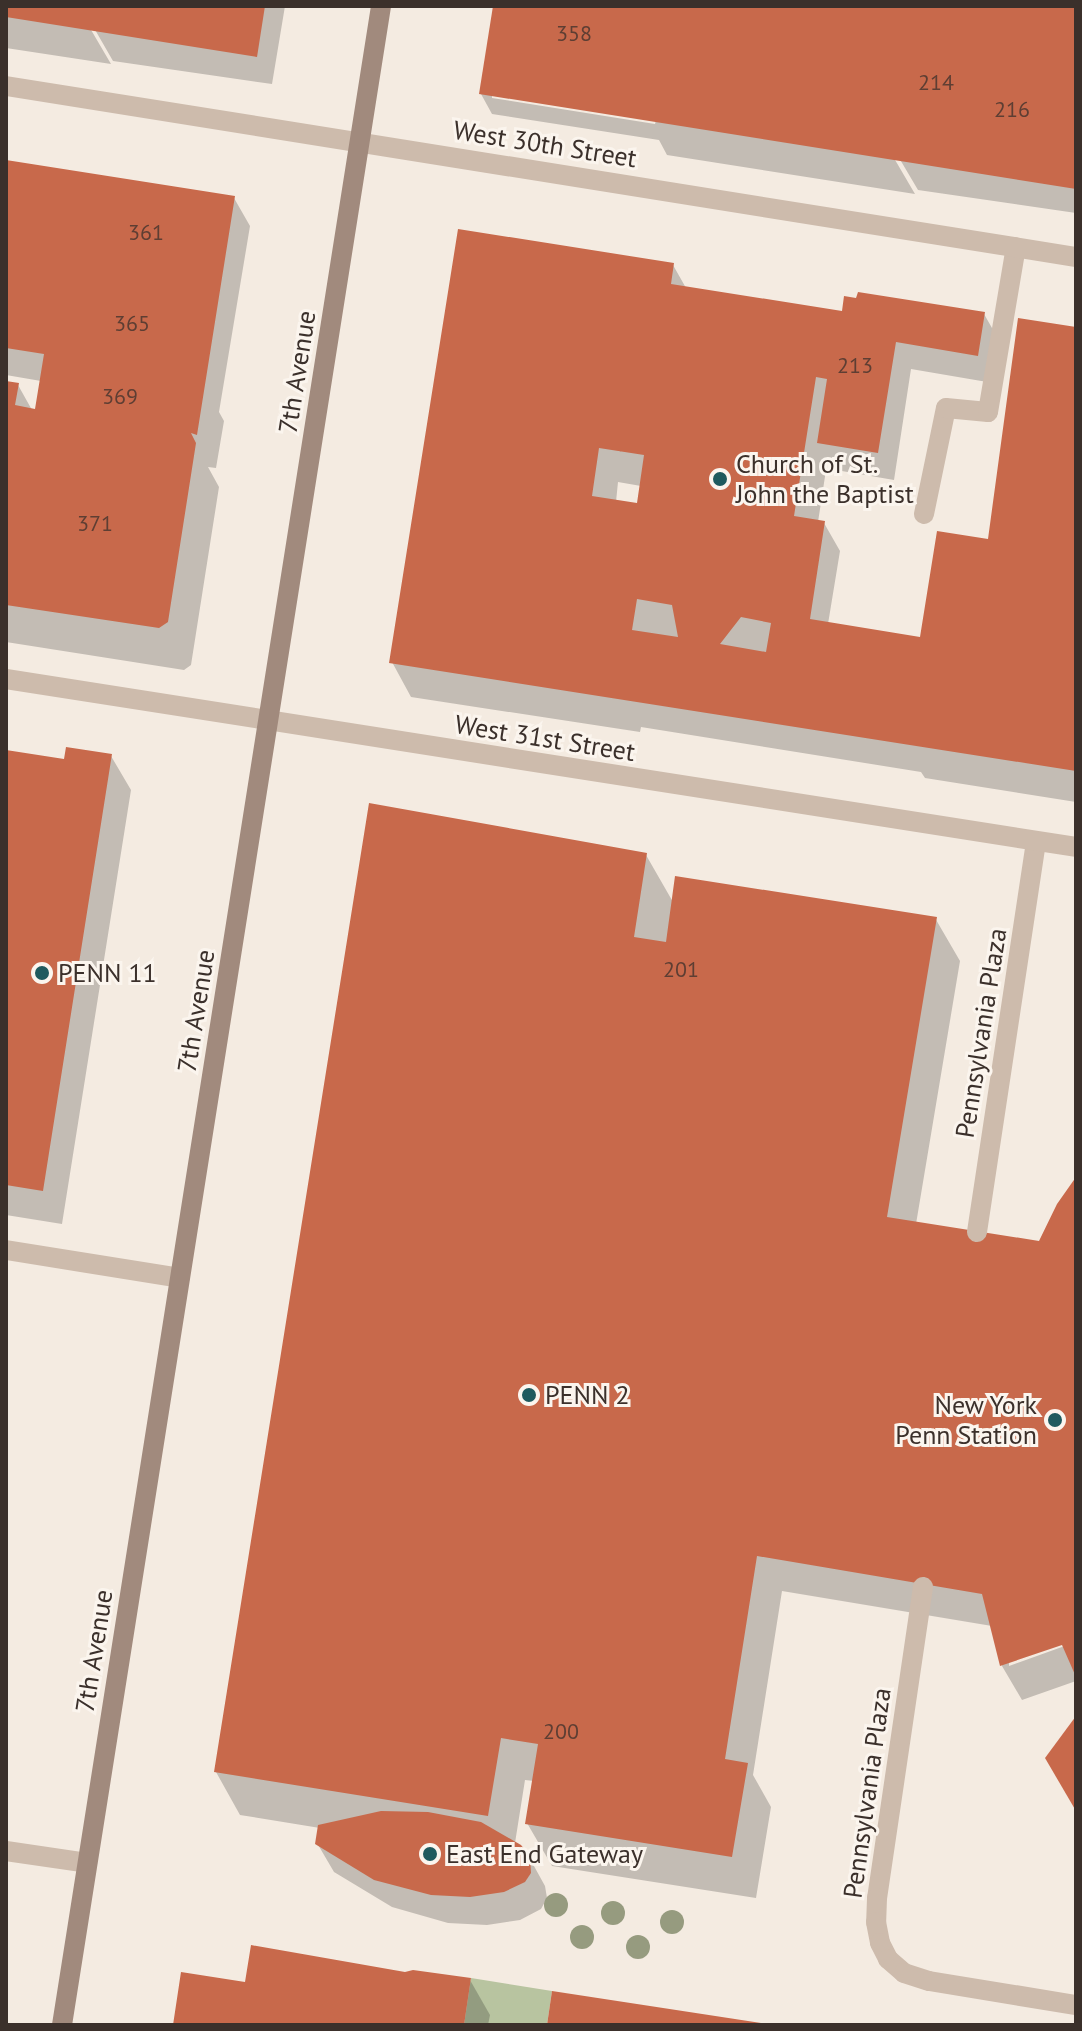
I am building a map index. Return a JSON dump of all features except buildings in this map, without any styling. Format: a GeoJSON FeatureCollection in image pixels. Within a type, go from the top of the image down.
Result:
{"type":"FeatureCollection","features":[{"type":"Feature","properties":{"kind":"main road","name":"7th Avenue"},"geometry":{"type":"LineString","coordinates":[[62,2025],[381,6]]}},
{"type":"Feature","properties":{"kind":"street","name":"West 30th Street"},"geometry":{"type":"LineString","coordinates":[[6,86],[1076,257]]}},
{"type":"Feature","properties":{"kind":"street"},"geometry":{"type":"LineString","coordinates":[[924,514],[946,408],[988,412],[1016,247]]}},
{"type":"Feature","properties":{"kind":"street","name":"West 31st Street"},"geometry":{"type":"LineString","coordinates":[[6,679],[1076,847]]}},
{"type":"Feature","properties":{"kind":"street","name":"Pennsylvania Plaza"},"geometry":{"type":"LineString","coordinates":[[977,1232],[1036,841]]}},
{"type":"Feature","properties":{"kind":"street"},"geometry":{"type":"LineString","coordinates":[[6,1250],[180,1278]]}},
{"type":"Feature","properties":{"kind":"street","name":"Pennsylvania Plaza"},"geometry":{"type":"LineString","coordinates":[[923,1587],[876,1922],[888,1959],[904,1973],[929,1981],[1076,2005]]}},
{"type":"Feature","properties":{"kind":"street"},"geometry":{"type":"LineString","coordinates":[[6,1851],[87,1863]]}},
{"type":"Feature","properties":{"kind":"green space"},"geometry":{"type":"Polygon","coordinates":[[[471,1978],[552,1991],[547,2025],[464,2025],[471,1978]]]}},
{"type":"Feature","properties":{"kind":"place","name":"Church of St. John the Baptist"},"geometry":{"type":"Point","coordinates":[720,479]}},
{"type":"Feature","properties":{"kind":"place","name":"PENN 11"},"geometry":{"type":"Point","coordinates":[42,973]}},
{"type":"Feature","properties":{"kind":"place","name":"PENN 2"},"geometry":{"type":"Point","coordinates":[529,1395]}},
{"type":"Feature","properties":{"kind":"place","name":"New York Penn Station"},"geometry":{"type":"Point","coordinates":[1055,1420]}},
{"type":"Feature","properties":{"kind":"place","name":"East End Gateway"},"geometry":{"type":"Point","coordinates":[430,1854]}}]}
